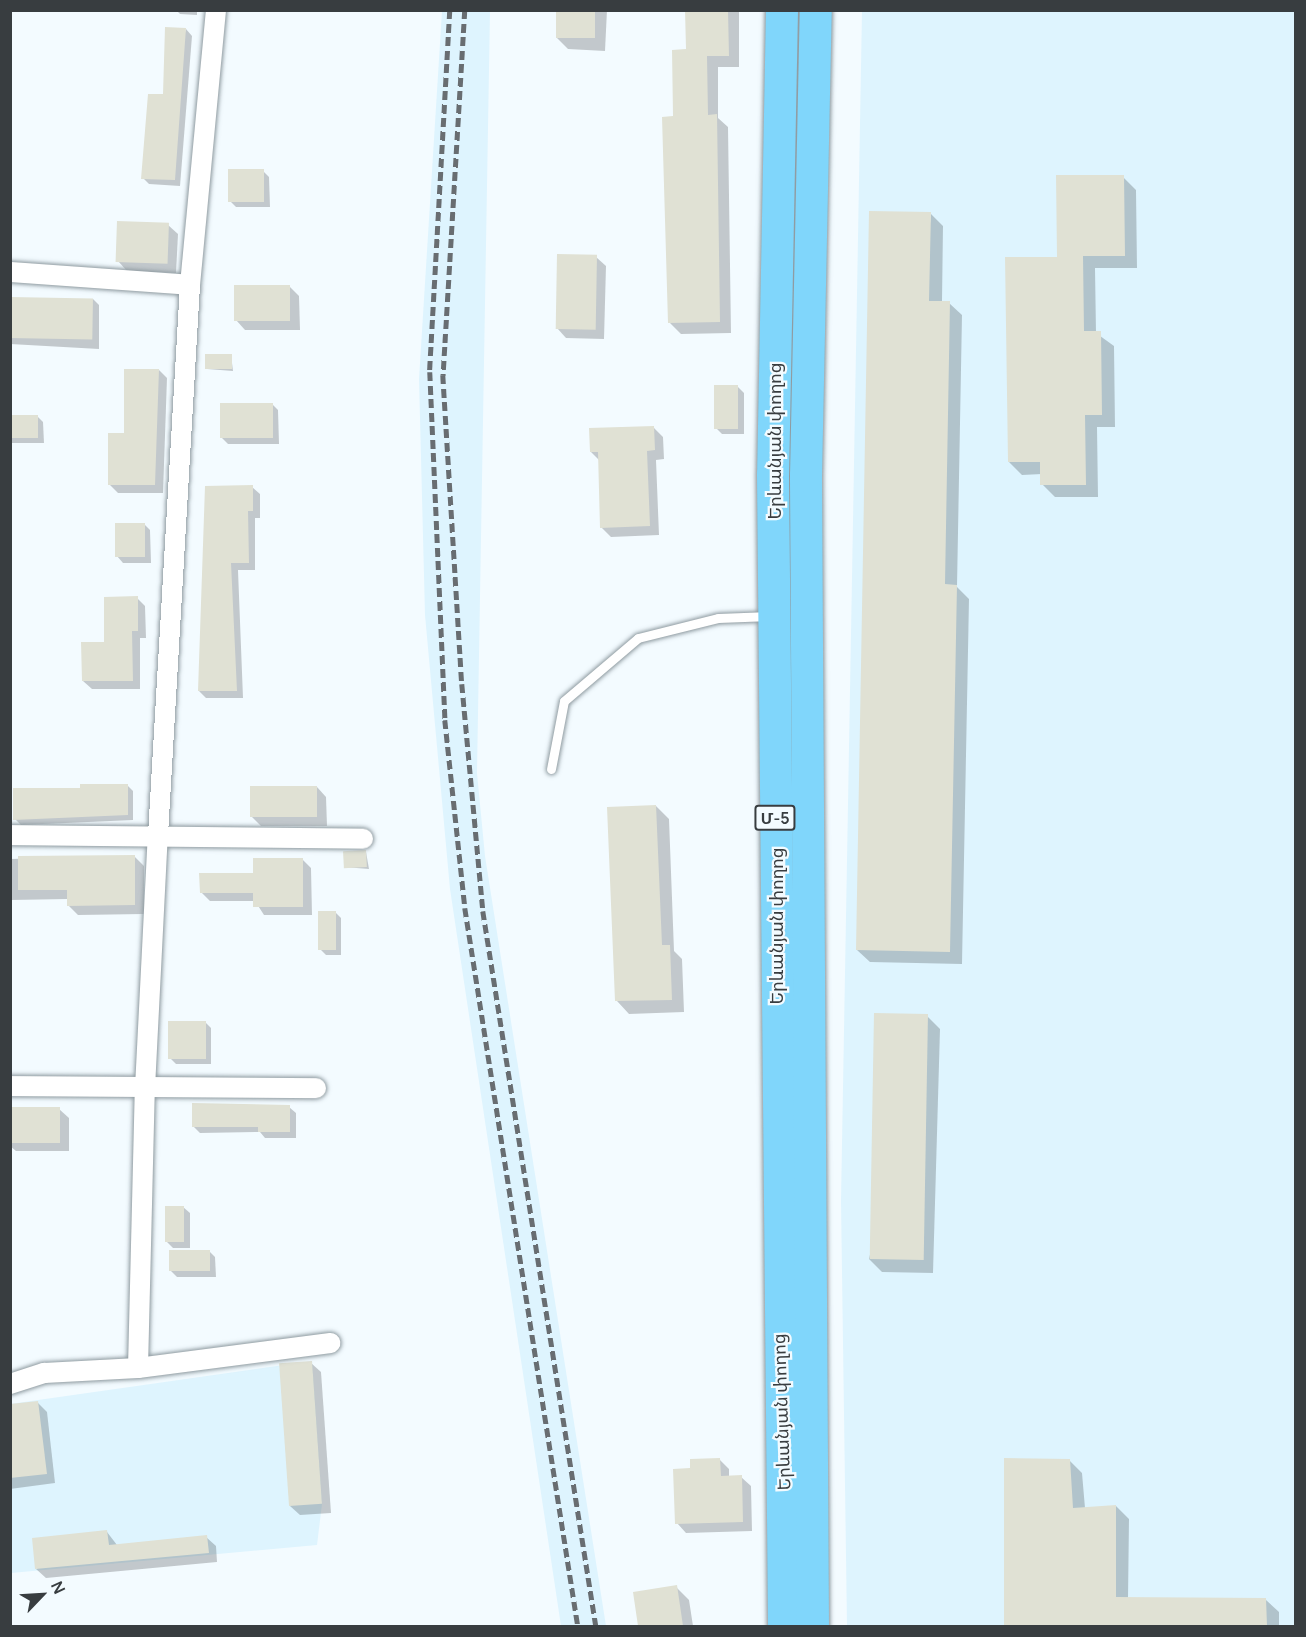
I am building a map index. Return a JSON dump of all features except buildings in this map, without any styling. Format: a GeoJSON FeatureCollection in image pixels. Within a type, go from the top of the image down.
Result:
{"type":"FeatureCollection","features":[{"type":"Feature","properties":{"kind":"highway","name":"Երևանյան փողոց"},"geometry":{"type":"LineString","coordinates":[[782,10],[772,475],[776,616],[775,854],[784,1626]]}},
{"type":"Feature","properties":{"kind":"highway","name":"Երևանյան փողոց"},"geometry":{"type":"LineString","coordinates":[[813,1626],[806,477],[816,10]]}},
{"type":"Feature","properties":{"kind":"highway"},"geometry":{"type":"LineString","coordinates":[[772,475],[806,477]]}},
{"type":"Feature","properties":{"kind":"highway"},"geometry":{"type":"LineString","coordinates":[[775,854],[808,852]]}},
{"type":"Feature","properties":{"kind":"street"},"geometry":{"type":"LineString","coordinates":[[138,1368],[145,1088],[158,835],[190,285],[216,10]]}},
{"type":"Feature","properties":{"kind":"street"},"geometry":{"type":"LineString","coordinates":[[10,272],[190,285]]}},
{"type":"Feature","properties":{"kind":"street"},"geometry":{"type":"LineString","coordinates":[[10,836],[158,835],[363,839]]}},
{"type":"Feature","properties":{"kind":"street"},"geometry":{"type":"LineString","coordinates":[[10,1086],[316,1088]]}},
{"type":"Feature","properties":{"kind":"street"},"geometry":{"type":"LineString","coordinates":[[10,1384],[44,1373],[138,1368],[330,1343]]}},
{"type":"Feature","properties":{"kind":"lane"},"geometry":{"type":"LineString","coordinates":[[550,769],[564,701],[638,638],[718,618],[776,616]]}},
{"type":"Feature","properties":{"kind":"shaded area"},"geometry":{"type":"Polygon","coordinates":[[[442,11],[490,11],[477,773],[485,856],[606,1626],[561,1626],[450,889],[425,615],[419,379],[442,11]]]}},
{"type":"Feature","properties":{"kind":"shaded area"},"geometry":{"type":"Polygon","coordinates":[[[862,11],[1295,11],[1295,1626],[847,1626],[841,1201],[862,11]]]}},
{"type":"Feature","properties":{"kind":"shaded area"},"geometry":{"type":"Polygon","coordinates":[[[312,1361],[322,1504],[317,1545],[11,1573],[10,1404],[312,1361]]]}},
{"type":"Feature","properties":{"kind":"railway"},"geometry":{"type":"LineString","coordinates":[[450,10],[430,372],[445,720],[465,908],[578,1626]]}},
{"type":"Feature","properties":{"kind":"railway"},"geometry":{"type":"LineString","coordinates":[[465,10],[443,375],[462,684],[483,911],[596,1626]]}}]}
